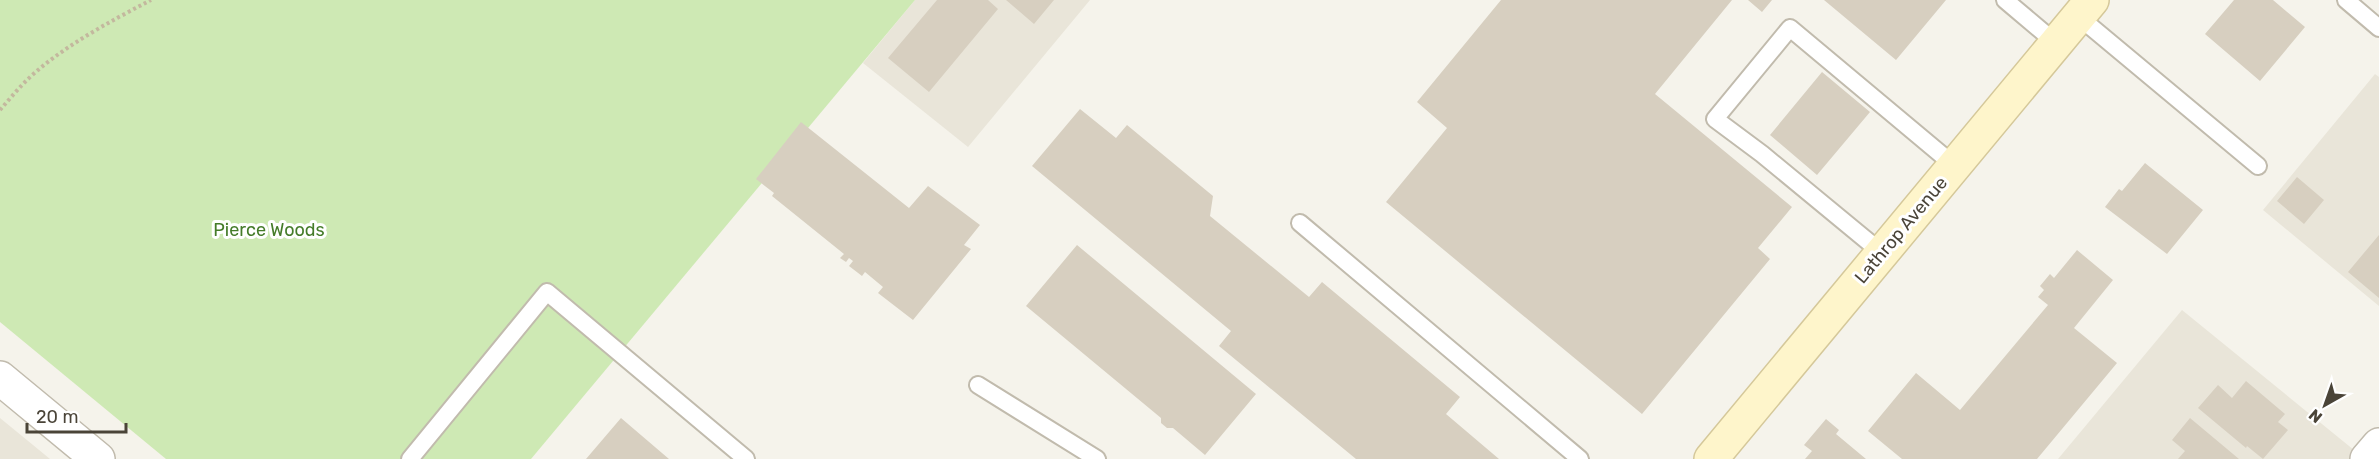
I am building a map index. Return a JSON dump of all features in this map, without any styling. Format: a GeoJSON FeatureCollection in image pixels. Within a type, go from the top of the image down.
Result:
{"type":"FeatureCollection","features":[{"type":"Feature","properties":{"kind":"street","name":"Lathrop Avenue"},"geometry":{"type":"LineString","coordinates":[[1711,459],[2085,8]]}},
{"type":"Feature","properties":{"kind":"street"},"geometry":{"type":"LineString","coordinates":[[0,378],[98,459]]}},
{"type":"Feature","properties":{"kind":"street"},"geometry":{"type":"LineString","coordinates":[[2367,459],[2379,445]]}},
{"type":"Feature","properties":{"kind":"lane"},"geometry":{"type":"LineString","coordinates":[[2006,0],[2056,43]]}},
{"type":"Feature","properties":{"kind":"lane"},"geometry":{"type":"LineString","coordinates":[[2346,0],[2379,28]]}},
{"type":"Feature","properties":{"kind":"lane"},"geometry":{"type":"LineString","coordinates":[[2085,8],[2258,166]]}},
{"type":"Feature","properties":{"kind":"lane"},"geometry":{"type":"LineString","coordinates":[[1882,253],[1762,154],[1715,119],[1790,28],[1955,165]]}},
{"type":"Feature","properties":{"kind":"lane"},"geometry":{"type":"LineString","coordinates":[[1300,223],[1580,459]]}},
{"type":"Feature","properties":{"kind":"lane"},"geometry":{"type":"LineString","coordinates":[[410,459],[547,292],[746,459]]}},
{"type":"Feature","properties":{"kind":"lane"},"geometry":{"type":"LineString","coordinates":[[978,385],[1097,459]]}},
{"type":"Feature","properties":{"kind":"path"},"geometry":{"type":"LineString","coordinates":[[0,110],[26,81],[59,55],[120,16],[151,0]]}},
{"type":"Feature","properties":{"kind":"shaded area"},"geometry":{"type":"Polygon","coordinates":[[[915,0],[1090,0],[968,147],[863,63],[915,0]]]}},
{"type":"Feature","properties":{"kind":"shaded area"},"geometry":{"type":"Polygon","coordinates":[[[2375,74],[2379,77],[2379,306],[2263,210],[2375,74]]]}},
{"type":"Feature","properties":{"kind":"shaded area"},"geometry":{"type":"Polygon","coordinates":[[[2182,310],[2365,459],[2058,459],[2182,310]]]}},
{"type":"Feature","properties":{"kind":"shaded area"},"geometry":{"type":"Polygon","coordinates":[[[0,418],[33,445],[50,459],[0,459],[0,418]]]}},
{"type":"Feature","properties":{"kind":"green space","name":"Pierce Woods"},"geometry":{"type":"Polygon","coordinates":[[[0,0],[915,0],[531,459],[166,459],[0,322],[0,0]]]}},
{"type":"Feature","properties":{"kind":"building"},"geometry":{"type":"Polygon","coordinates":[[[937,0],[988,0],[998,9],[929,92],[888,58],[937,0]]]}},
{"type":"Feature","properties":{"kind":"building"},"geometry":{"type":"Polygon","coordinates":[[[1006,0],[1054,0],[1034,24],[1006,0]]]}},
{"type":"Feature","properties":{"kind":"building"},"geometry":{"type":"Polygon","coordinates":[[[1501,0],[1732,0],[1655,94],[1792,207],[1758,248],[1770,259],[1642,414],[1386,202],[1447,128],[1417,102],[1501,0]]]}},
{"type":"Feature","properties":{"kind":"building"},"geometry":{"type":"Polygon","coordinates":[[[1748,0],[1772,0],[1762,12],[1748,0]]]}},
{"type":"Feature","properties":{"kind":"building"},"geometry":{"type":"Polygon","coordinates":[[[1824,0],[1946,0],[1896,60],[1824,0]]]}},
{"type":"Feature","properties":{"kind":"building"},"geometry":{"type":"Polygon","coordinates":[[[2234,0],[2273,0],[2305,27],[2260,81],[2205,34],[2234,0]]]}},
{"type":"Feature","properties":{"kind":"building"},"geometry":{"type":"Polygon","coordinates":[[[1822,72],[1870,112],[1817,175],[1770,135],[1822,72]]]}},
{"type":"Feature","properties":{"kind":"building"},"geometry":{"type":"Polygon","coordinates":[[[1080,109],[1116,138],[1127,125],[1213,196],[1210,216],[1309,297],[1322,282],[1460,397],[1446,414],[1499,459],[1356,459],[1219,346],[1231,331],[1032,166],[1080,109]]]}},
{"type":"Feature","properties":{"kind":"building"},"geometry":{"type":"Polygon","coordinates":[[[801,122],[909,208],[928,186],[980,225],[964,245],[971,249],[913,320],[878,293],[883,287],[865,272],[862,276],[849,266],[853,261],[849,258],[846,262],[840,258],[844,254],[772,196],[774,193],[756,179],[801,122]]]}},
{"type":"Feature","properties":{"kind":"building"},"geometry":{"type":"Polygon","coordinates":[[[2145,163],[2203,210],[2167,254],[2105,207],[2119,189],[2122,191],[2145,163]]]}},
{"type":"Feature","properties":{"kind":"building"},"geometry":{"type":"Polygon","coordinates":[[[2297,177],[2324,200],[2304,224],[2277,201],[2297,177]]]}},
{"type":"Feature","properties":{"kind":"building"},"geometry":{"type":"Polygon","coordinates":[[[2379,235],[2379,298],[2348,272],[2379,235]]]}},
{"type":"Feature","properties":{"kind":"building"},"geometry":{"type":"Polygon","coordinates":[[[1077,245],[1256,394],[1205,455],[1173,428],[1167,428],[1161,423],[1161,418],[1026,306],[1077,245]]]}},
{"type":"Feature","properties":{"kind":"building"},"geometry":{"type":"Polygon","coordinates":[[[2077,250],[2113,280],[2074,328],[2117,363],[2037,459],[1902,459],[1868,431],[1916,373],[1960,410],[2048,305],[2038,297],[2044,290],[2040,286],[2050,274],[2054,278],[2077,250]]]}},
{"type":"Feature","properties":{"kind":"building"},"geometry":{"type":"Polygon","coordinates":[[[2246,381],[2285,414],[2278,422],[2288,430],[2263,459],[2247,446],[2246,448],[2198,408],[2218,385],[2232,398],[2246,381]]]}},
{"type":"Feature","properties":{"kind":"building"},"geometry":{"type":"Polygon","coordinates":[[[621,418],[669,459],[586,459],[621,418]]]}},
{"type":"Feature","properties":{"kind":"building"},"geometry":{"type":"Polygon","coordinates":[[[2190,418],[2239,459],[2178,459],[2185,451],[2172,440],[2190,418]]]}},
{"type":"Feature","properties":{"kind":"building"},"geometry":{"type":"Polygon","coordinates":[[[1826,419],[1839,430],[1836,434],[1866,459],[1805,459],[1812,451],[1804,445],[1826,419]]]}}]}
